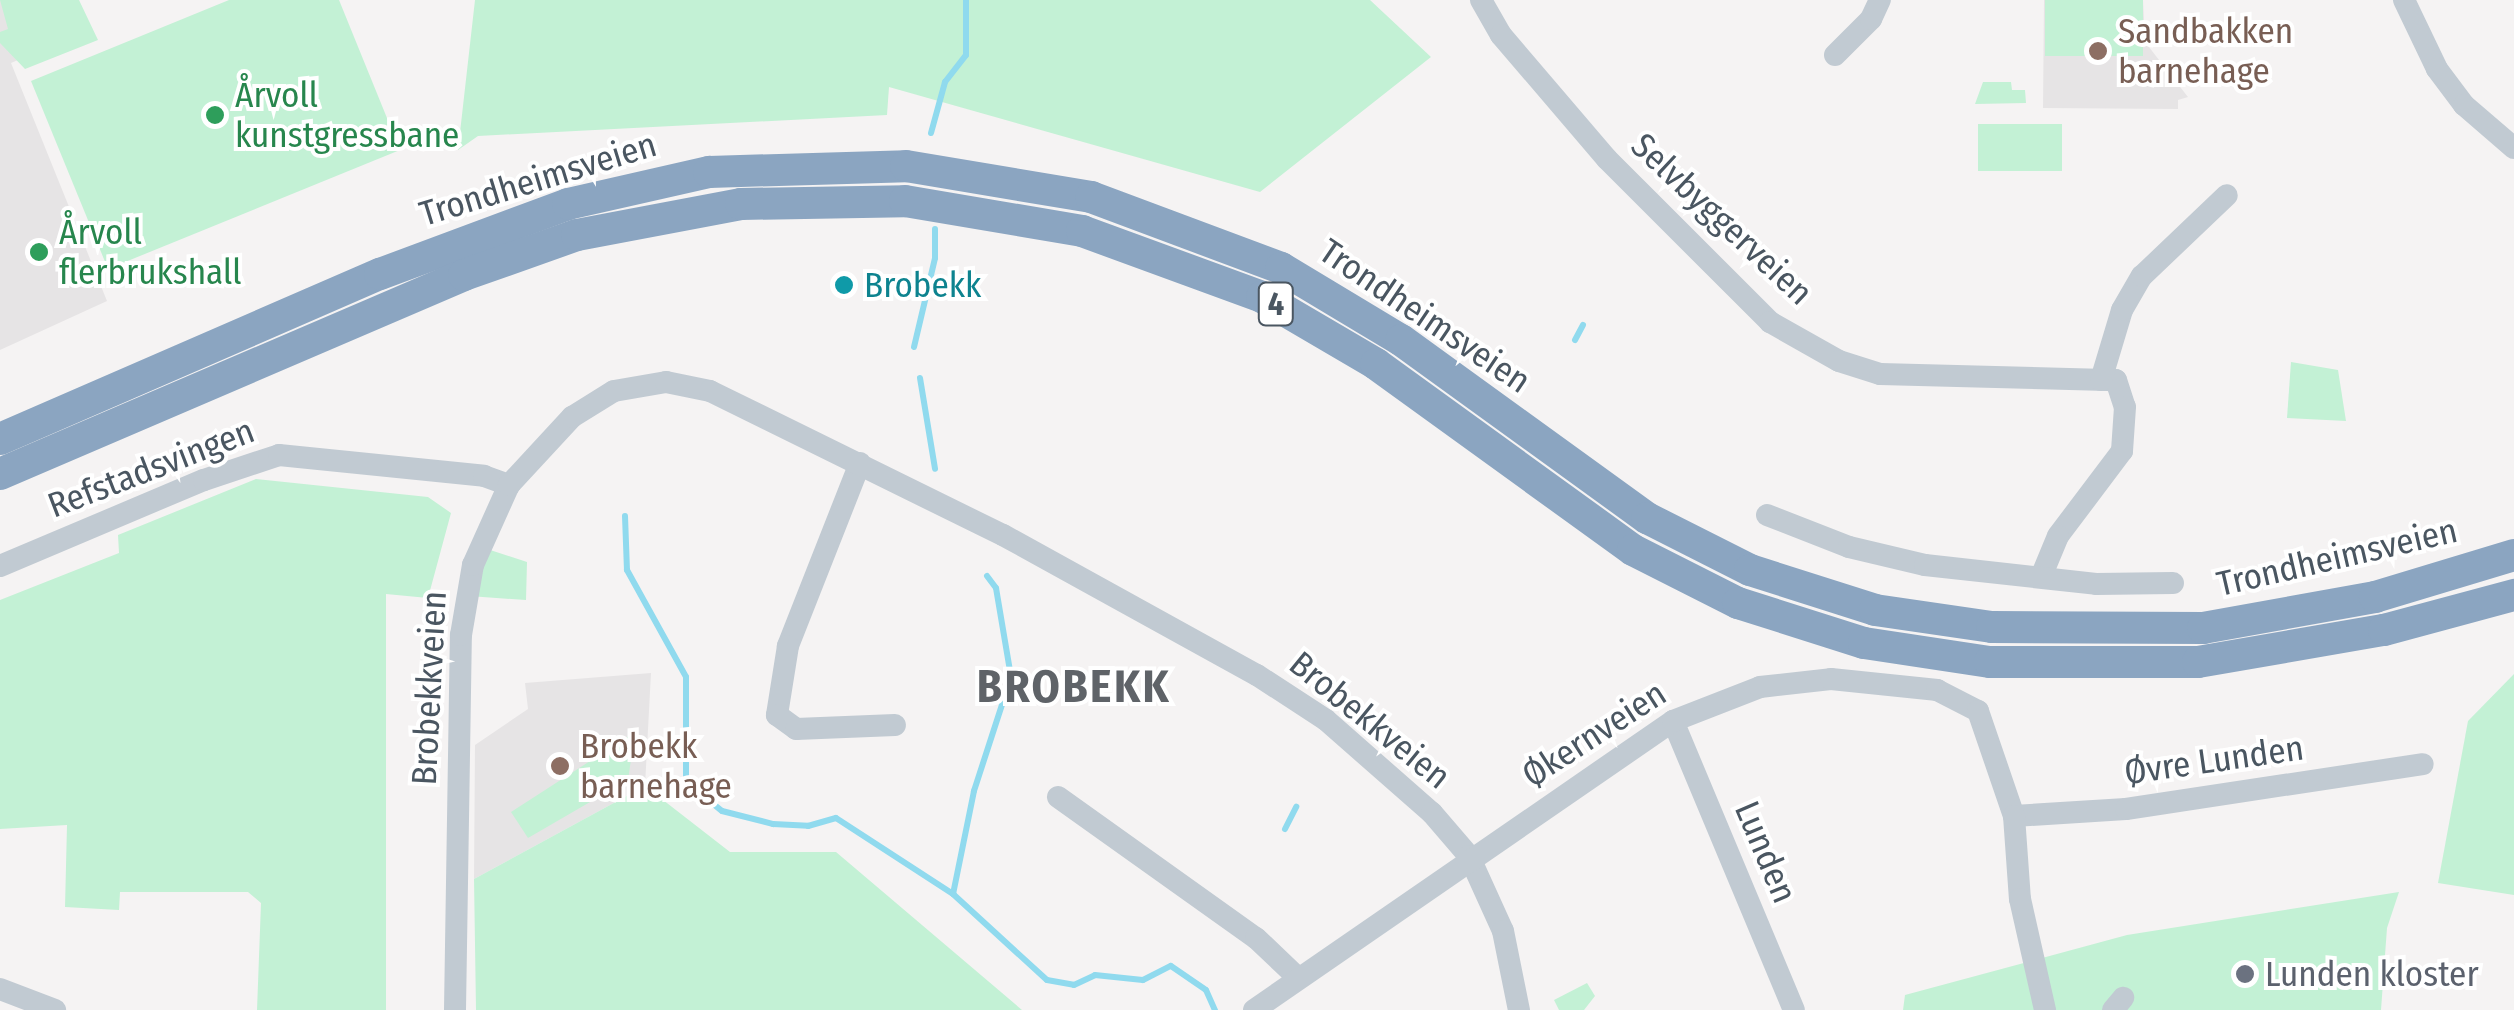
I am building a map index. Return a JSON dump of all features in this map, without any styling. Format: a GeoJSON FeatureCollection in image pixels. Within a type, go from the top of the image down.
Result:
{"type":"FeatureCollection","features":[{"type":"Feature","properties":{"kind":"highway","name":"Trondheimsveien"},"geometry":{"type":"LineString","coordinates":[[0,439],[380,274],[568,204],[709,172],[906,166],[1091,197],[1268,262],[1400,340],[1663,527],[1750,570],[1875,610],[1992,627],[2203,628],[2376,597],[2513,555]]}},
{"type":"Feature","properties":{"kind":"highway","name":"Trondheimsveien"},"geometry":{"type":"LineString","coordinates":[[0,474],[464,276],[577,235],[741,204],[904,201],[1082,231],[1262,297],[1376,364],[1633,550],[1738,603],[1864,643],[1990,662],[2198,662],[2384,630],[2514,594]]}},
{"type":"Feature","properties":{"kind":"street","name":"Selvbyggerveien"},"geometry":{"type":"LineString","coordinates":[[1481,0],[1501,35],[1607,159],[1770,322],[1839,361],[1880,374],[2101,380]]}},
{"type":"Feature","properties":{"kind":"street"},"geometry":{"type":"LineString","coordinates":[[1835,56],[1871,19],[1880,0]]}},
{"type":"Feature","properties":{"kind":"street"},"geometry":{"type":"LineString","coordinates":[[2404,0],[2446,81],[2514,148]]}},
{"type":"Feature","properties":{"kind":"street"},"geometry":{"type":"LineString","coordinates":[[2041,578],[2050,549],[2125,440],[2123,395],[2116,380],[2101,380],[2122,310],[2142,276],[2227,195]]}},
{"type":"Feature","properties":{"kind":"street","name":"Brobekkveien"},"geometry":{"type":"LineString","coordinates":[[454,1010],[462,620],[473,565],[509,485],[579,411],[648,382],[710,391],[860,462],[1294,697],[1432,812],[1469,856],[1503,931],[1519,1010]]}},
{"type":"Feature","properties":{"kind":"street","name":"Refstadsvingen"},"geometry":{"type":"LineString","coordinates":[[0,566],[204,480],[279,455],[465,474],[509,485]]}},
{"type":"Feature","properties":{"kind":"street"},"geometry":{"type":"LineString","coordinates":[[860,462],[788,646],[777,715],[796,729],[895,725]]}},
{"type":"Feature","properties":{"kind":"street"},"geometry":{"type":"LineString","coordinates":[[1767,515],[1870,554],[2041,578],[2128,586],[2173,583]]}},
{"type":"Feature","properties":{"kind":"street","name":"Økernveien"},"geometry":{"type":"LineString","coordinates":[[1259,1008],[1296,976],[1469,856],[1673,721],[1728,697],[1802,680],[1937,690],[1970,704],[1989,734],[2014,816]]}},
{"type":"Feature","properties":{"kind":"street","name":"Lunden"},"geometry":{"type":"LineString","coordinates":[[1673,721],[1794,1010]]}},
{"type":"Feature","properties":{"kind":"street","name":"Øvre Lunden"},"geometry":{"type":"LineString","coordinates":[[2014,816],[2126,809],[2423,764]]}},
{"type":"Feature","properties":{"kind":"street"},"geometry":{"type":"LineString","coordinates":[[1058,798],[1256,938],[1296,976]]}},
{"type":"Feature","properties":{"kind":"street"},"geometry":{"type":"LineString","coordinates":[[2014,816],[2020,899],[2044,1010]]}},
{"type":"Feature","properties":{"kind":"street"},"geometry":{"type":"LineString","coordinates":[[0,988],[55,1010]]}},
{"type":"Feature","properties":{"kind":"shaded area"},"geometry":{"type":"Polygon","coordinates":[[[0,0],[15,0],[36,52],[11,63],[107,301],[0,350],[0,0]]]}},
{"type":"Feature","properties":{"kind":"shaded area","name":"Sandbakken barnehage"},"geometry":{"type":"Polygon","coordinates":[[[2044,0],[2143,0],[2145,42],[2188,97],[2178,100],[2178,109],[2043,108],[2044,0]]]}},
{"type":"Feature","properties":{"kind":"shaded area","name":"Brobekk barnehage"},"geometry":{"type":"Polygon","coordinates":[[[651,673],[645,786],[474,879],[475,745],[528,709],[525,683],[651,673]]]}},
{"type":"Feature","properties":{"kind":"green space"},"geometry":{"type":"Polygon","coordinates":[[[0,0],[79,0],[98,40],[25,69],[0,43],[0,32],[8,29],[0,0]]]}},
{"type":"Feature","properties":{"kind":"green space","name":"Årvoll kunstgressbane"},"geometry":{"type":"Polygon","coordinates":[[[229,0],[339,0],[400,150],[108,269],[31,81],[229,0]]]}},
{"type":"Feature","properties":{"kind":"green space"},"geometry":{"type":"Polygon","coordinates":[[[475,0],[1370,0],[1431,57],[1260,192],[889,87],[887,115],[478,136],[458,150],[475,0]]]}},
{"type":"Feature","properties":{"kind":"green space"},"geometry":{"type":"Polygon","coordinates":[[[2045,0],[2143,0],[2143,56],[2045,56],[2045,0]]]}},
{"type":"Feature","properties":{"kind":"green space"},"geometry":{"type":"Polygon","coordinates":[[[1983,82],[2011,82],[2012,90],[2025,90],[2026,103],[1975,104],[1983,82]]]}},
{"type":"Feature","properties":{"kind":"green space"},"geometry":{"type":"Polygon","coordinates":[[[1978,124],[2062,124],[2062,171],[1978,171],[1978,124]]]}},
{"type":"Feature","properties":{"kind":"green space"},"geometry":{"type":"Polygon","coordinates":[[[2291,362],[2338,370],[2346,421],[2287,418],[2291,362]]]}},
{"type":"Feature","properties":{"kind":"green space"},"geometry":{"type":"Polygon","coordinates":[[[256,479],[428,497],[451,513],[428,598],[386,594],[386,1010],[257,1010],[261,903],[248,892],[120,892],[119,910],[65,907],[67,825],[0,829],[0,600],[119,553],[118,535],[256,479]]]}},
{"type":"Feature","properties":{"kind":"green space"},"geometry":{"type":"Polygon","coordinates":[[[484,548],[527,562],[526,600],[469,596],[484,548]]]}},
{"type":"Feature","properties":{"kind":"green space"},"geometry":{"type":"Polygon","coordinates":[[[2514,674],[2514,895],[2438,883],[2468,721],[2514,674]]]}},
{"type":"Feature","properties":{"kind":"green space"},"geometry":{"type":"Polygon","coordinates":[[[635,732],[628,780],[528,838],[511,812],[635,732]]]}},
{"type":"Feature","properties":{"kind":"green space"},"geometry":{"type":"Polygon","coordinates":[[[645,786],[730,852],[836,852],[1022,1010],[476,1010],[474,879],[645,786]]]}},
{"type":"Feature","properties":{"kind":"green space"},"geometry":{"type":"Polygon","coordinates":[[[2399,892],[2387,928],[2381,1010],[1903,1010],[1905,995],[2127,935],[2399,892]]]}},
{"type":"Feature","properties":{"kind":"green space"},"geometry":{"type":"Polygon","coordinates":[[[1587,983],[1595,996],[1584,1010],[1559,1010],[1554,1000],[1587,983]]]}},
{"type":"Feature","properties":{"kind":"waterway"},"geometry":{"type":"LineString","coordinates":[[931,133],[945,82],[966,55],[966,0]]}},
{"type":"Feature","properties":{"kind":"waterway"},"geometry":{"type":"LineString","coordinates":[[914,347],[935,258],[935,229]]}},
{"type":"Feature","properties":{"kind":"waterway"},"geometry":{"type":"LineString","coordinates":[[1575,340],[1583,325]]}},
{"type":"Feature","properties":{"kind":"waterway"},"geometry":{"type":"LineString","coordinates":[[920,378],[935,469]]}},
{"type":"Feature","properties":{"kind":"waterway"},"geometry":{"type":"LineString","coordinates":[[625,516],[627,570],[686,677],[686,782],[722,811],[773,824],[808,826],[836,818],[953,894]]}},
{"type":"Feature","properties":{"kind":"waterway"},"geometry":{"type":"LineString","coordinates":[[987,576],[996,588],[1011,677],[974,791],[953,894],[1047,980],[1074,985],[1095,975],[1143,980],[1171,966],[1206,990],[1215,1010]]}},
{"type":"Feature","properties":{"kind":"waterway"},"geometry":{"type":"LineString","coordinates":[[1285,829],[1296,807]]}},
{"type":"Feature","properties":{"kind":"place","name":"Sandbakken barnehage"},"geometry":{"type":"Point","coordinates":[2098,51]}},
{"type":"Feature","properties":{"kind":"place","name":"Årvoll kunstgressbane"},"geometry":{"type":"Point","coordinates":[215,115]}},
{"type":"Feature","properties":{"kind":"place","name":"Årvoll flerbrukshall"},"geometry":{"type":"Point","coordinates":[39,252]}},
{"type":"Feature","properties":{"kind":"place","name":"Brobekk"},"geometry":{"type":"Point","coordinates":[844,285]}},
{"type":"Feature","properties":{"kind":"place","name":"Brobekk barnehage"},"geometry":{"type":"Point","coordinates":[560,766]}},
{"type":"Feature","properties":{"kind":"place","name":"Lunden kloster"},"geometry":{"type":"Point","coordinates":[2245,974]}},
{"type":"Feature","properties":{"kind":"district","name":"BROBEKK"},"geometry":{"type":"Point","coordinates":[1074,688]}}]}
